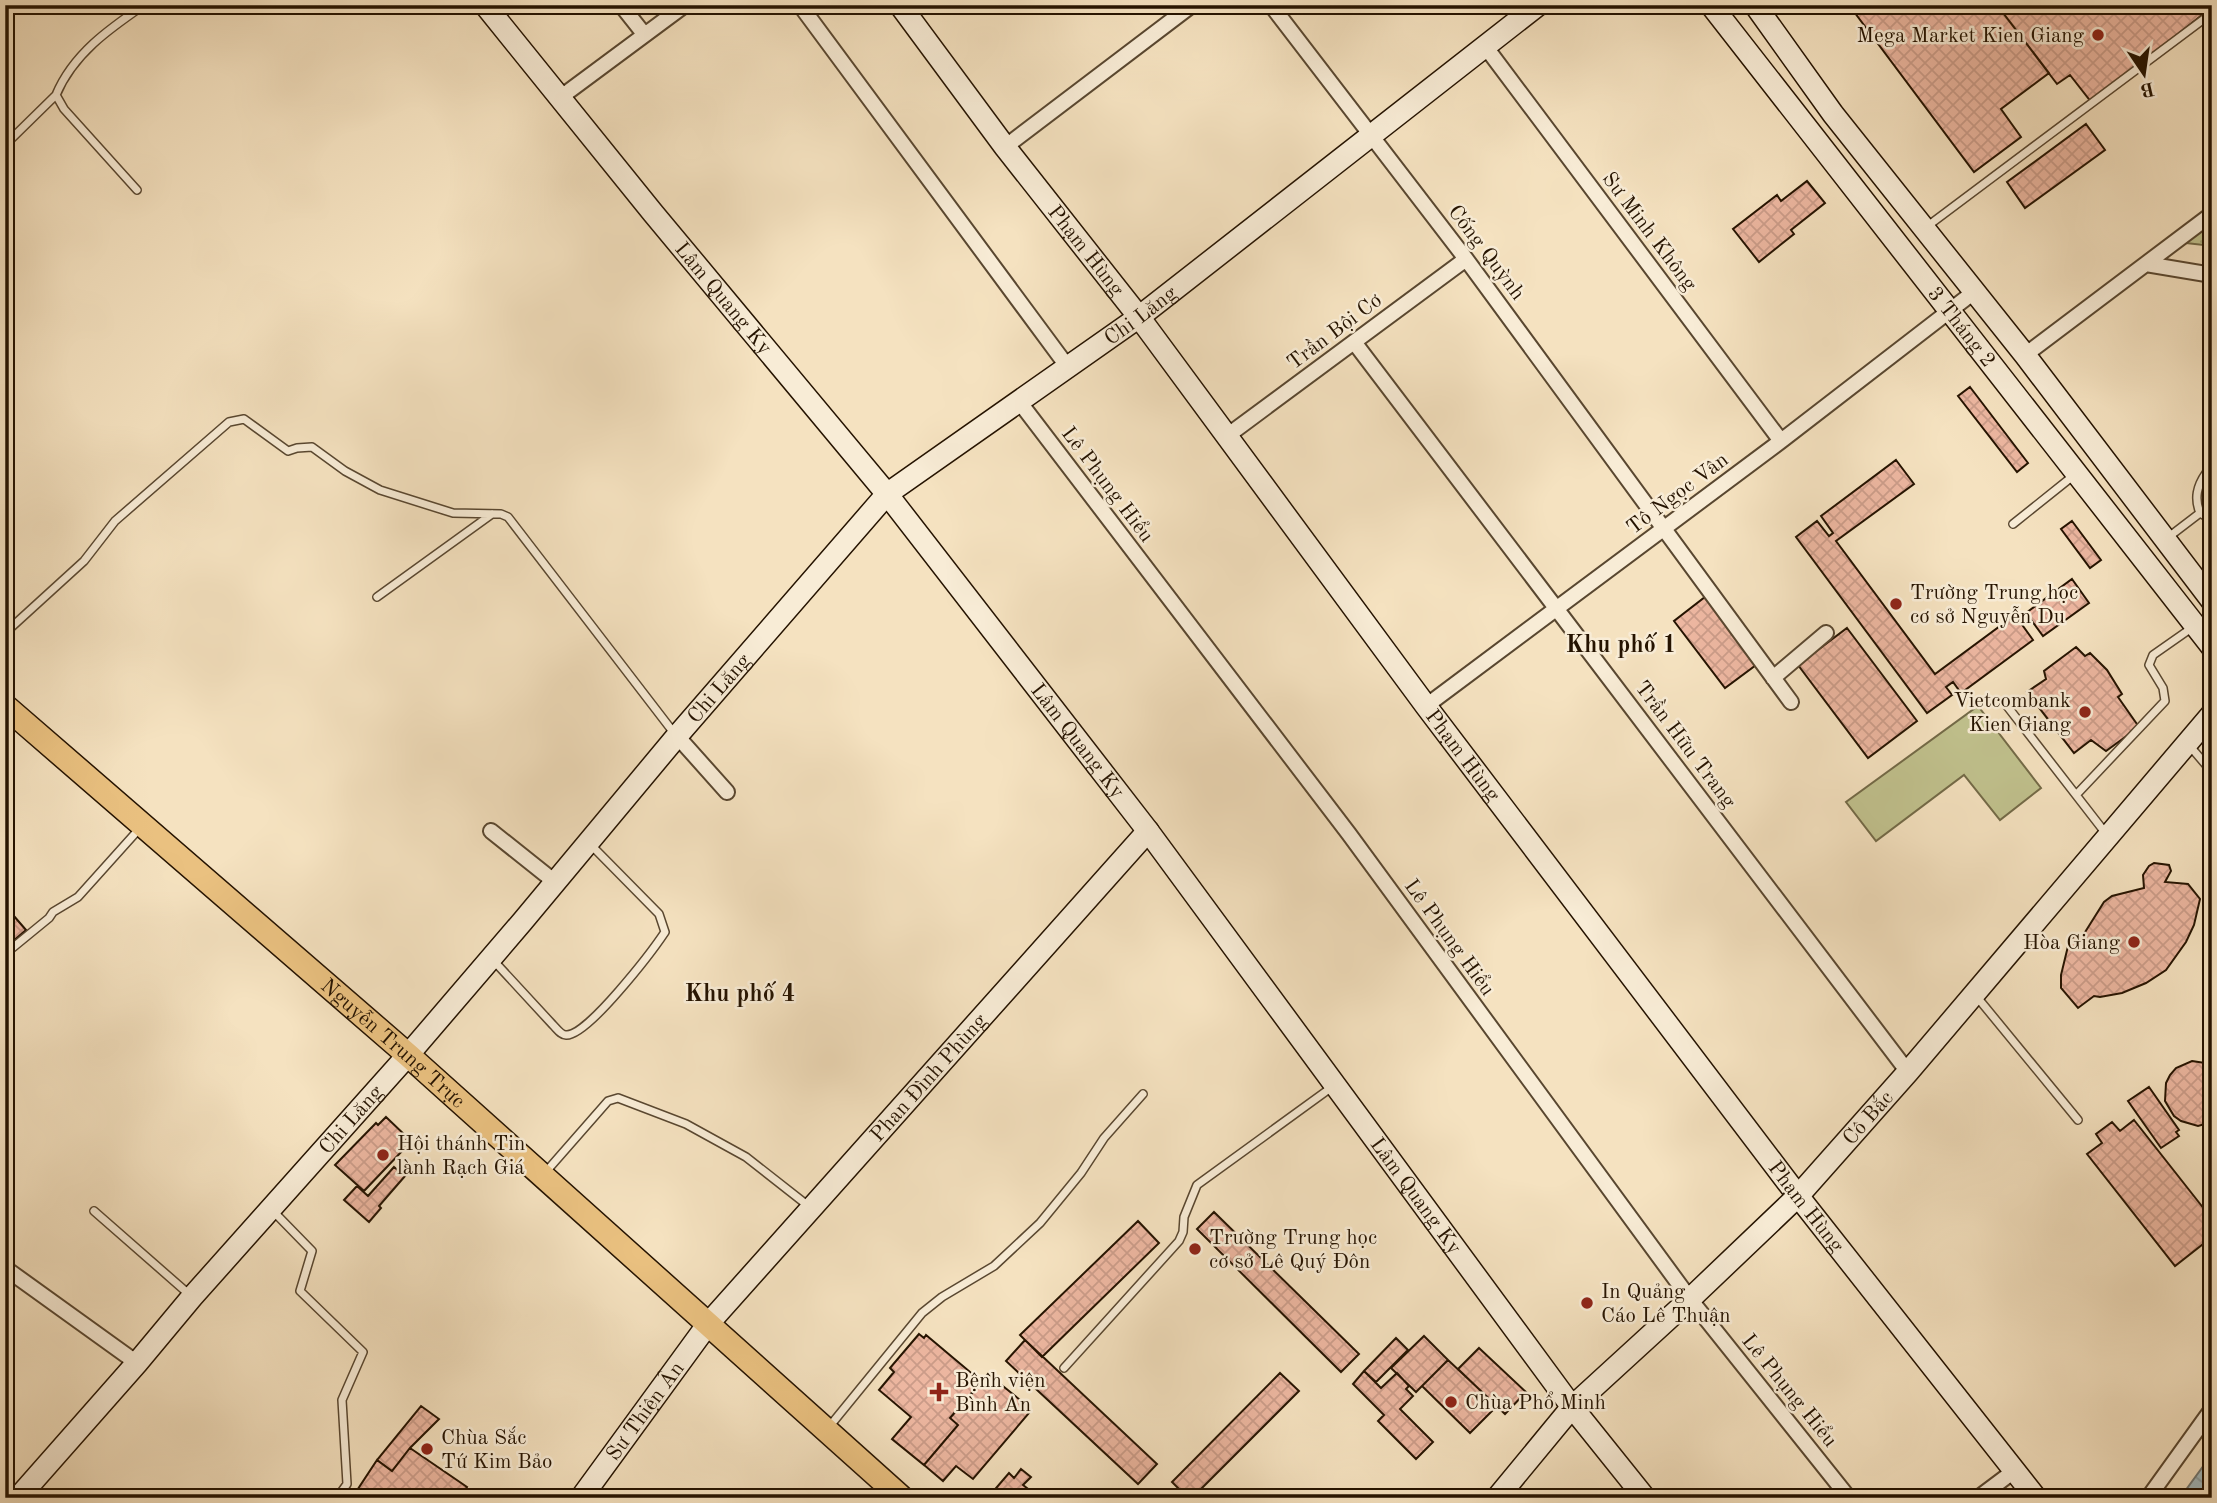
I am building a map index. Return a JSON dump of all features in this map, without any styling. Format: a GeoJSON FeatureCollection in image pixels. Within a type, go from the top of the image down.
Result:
{"type":"FeatureCollection","features":[{"type":"Feature","properties":{"kind":"main road","name":"Nguyễn Trung Trực"},"geometry":{"type":"LineString","coordinates":[[5,706],[408,1055],[902,1498]]}},
{"type":"Feature","properties":{"kind":"street","name":"Lâm Quang Ky"},"geometry":{"type":"LineString","coordinates":[[485,5],[653,213],[887,494],[1148,831],[1572,1407],[1645,1498]]}},
{"type":"Feature","properties":{"kind":"street"},"geometry":{"type":"LineString","coordinates":[[621,5],[644,34]]}},
{"type":"Feature","properties":{"kind":"street"},"geometry":{"type":"LineString","coordinates":[[561,97],[685,5]]}},
{"type":"Feature","properties":{"kind":"street"},"geometry":{"type":"LineString","coordinates":[[800,5],[1067,366]]}},
{"type":"Feature","properties":{"kind":"street"},"geometry":{"type":"LineString","coordinates":[[1005,147],[1192,5]]}},
{"type":"Feature","properties":{"kind":"street","name":"Cống Quỳnh"},"geometry":{"type":"LineString","coordinates":[[1271,5],[1466,259],[1791,702]]}},
{"type":"Feature","properties":{"kind":"street","name":"Chi Lăng"},"geometry":{"type":"LineString","coordinates":[[18,1498],[192,1297],[408,1055],[677,736],[887,494],[1139,317],[1538,5]]}},
{"type":"Feature","properties":{"kind":"street","name":"3 Tháng 2"},"geometry":{"type":"LineString","coordinates":[[1711,5],[2212,647]]}},
{"type":"Feature","properties":{"kind":"street","name":"3 Tháng 2"},"geometry":{"type":"LineString","coordinates":[[1758,6],[1833,114],[2025,355],[2212,601]]}},
{"type":"Feature","properties":{"kind":"street","name":"Phạm Hùng"},"geometry":{"type":"LineString","coordinates":[[906,7],[1005,147],[1139,317],[1426,706],[1798,1196],[2036,1498]]}},
{"type":"Feature","properties":{"kind":"street","name":"Sư Minh Không"},"geometry":{"type":"LineString","coordinates":[[1485,46],[1781,441]]}},
{"type":"Feature","properties":{"kind":"street"},"geometry":{"type":"LineString","coordinates":[[2025,355],[2212,215]]}},
{"type":"Feature","properties":{"kind":"street","name":"Trần Bội Cơ"},"geometry":{"type":"LineString","coordinates":[[1227,436],[1466,259]]}},
{"type":"Feature","properties":{"kind":"street"},"geometry":{"type":"LineString","coordinates":[[2146,264],[2212,275]]}},
{"type":"Feature","properties":{"kind":"street","name":"Tô Ngọc Vân"},"geometry":{"type":"LineString","coordinates":[[1426,706],[1781,441],[1974,292]]}},
{"type":"Feature","properties":{"kind":"street","name":"Trần Hữu Trang"},"geometry":{"type":"LineString","coordinates":[[1354,342],[1908,1072]]}},
{"type":"Feature","properties":{"kind":"street","name":"Lê Phụng Hiểu"},"geometry":{"type":"LineString","coordinates":[[1018,400],[1349,834],[1690,1299],[1849,1498]]}},
{"type":"Feature","properties":{"kind":"street"},"geometry":{"type":"LineString","coordinates":[[1773,677],[1826,633]]}},
{"type":"Feature","properties":{"kind":"street","name":"Cô Bắc"},"geometry":{"type":"LineString","coordinates":[[1497,1498],[1572,1407],[1798,1196],[1975,994],[2212,714]]}},
{"type":"Feature","properties":{"kind":"street"},"geometry":{"type":"LineString","coordinates":[[677,736],[727,792]]}},
{"type":"Feature","properties":{"kind":"street"},"geometry":{"type":"LineString","coordinates":[[491,831],[555,881]]}},
{"type":"Feature","properties":{"kind":"street","name":"Phan Đình Phùng"},"geometry":{"type":"LineString","coordinates":[[708,1324],[1148,831]]}},
{"type":"Feature","properties":{"kind":"street"},"geometry":{"type":"LineString","coordinates":[[5,1268],[137,1363]]}},
{"type":"Feature","properties":{"kind":"street","name":"Sư Thiện Ân"},"geometry":{"type":"LineString","coordinates":[[581,1498],[708,1324]]}},
{"type":"Feature","properties":{"kind":"street"},"geometry":{"type":"LineString","coordinates":[[2148,1498],[2212,1409]]}},
{"type":"Feature","properties":{"kind":"street"},"geometry":{"type":"LineString","coordinates":[[1978,1498],[2014,1471]]}},
{"type":"Feature","properties":{"kind":"lane"},"geometry":{"type":"LineString","coordinates":[[5,145],[57,95],[74,63],[110,30],[145,5]]}},
{"type":"Feature","properties":{"kind":"lane"},"geometry":{"type":"LineString","coordinates":[[1924,229],[2212,13]]}},
{"type":"Feature","properties":{"kind":"lane"},"geometry":{"type":"LineString","coordinates":[[57,95],[64,109],[137,190]]}},
{"type":"Feature","properties":{"kind":"lane"},"geometry":{"type":"LineString","coordinates":[[5,633],[84,561],[115,521],[229,422],[244,419],[288,452],[312,447],[345,471],[380,490],[453,513],[508,517],[677,736]]}},
{"type":"Feature","properties":{"kind":"lane"},"geometry":{"type":"LineString","coordinates":[[2013,524],[2077,473]]}},
{"type":"Feature","properties":{"kind":"lane"},"geometry":{"type":"LineString","coordinates":[[2206,473],[2198,484],[2196,497],[2200,513],[2212,520]]}},
{"type":"Feature","properties":{"kind":"lane"},"geometry":{"type":"LineString","coordinates":[[2165,539],[2200,513]]}},
{"type":"Feature","properties":{"kind":"lane"},"geometry":{"type":"LineString","coordinates":[[377,597],[492,514]]}},
{"type":"Feature","properties":{"kind":"lane"},"geometry":{"type":"LineString","coordinates":[[2076,794],[2165,701],[2163,688],[2149,665],[2153,655],[2195,625]]}},
{"type":"Feature","properties":{"kind":"lane"},"geometry":{"type":"LineString","coordinates":[[2007,706],[2107,836]]}},
{"type":"Feature","properties":{"kind":"lane"},"geometry":{"type":"LineString","coordinates":[[2186,742],[2212,772]]}},
{"type":"Feature","properties":{"kind":"lane"},"geometry":{"type":"LineString","coordinates":[[5,954],[53,912],[78,897],[143,825]]}},
{"type":"Feature","properties":{"kind":"lane"},"geometry":{"type":"LineString","coordinates":[[491,958],[563,1035],[569,1035],[583,1027],[647,959],[665,932],[659,914],[589,842]]}},
{"type":"Feature","properties":{"kind":"lane"},"geometry":{"type":"LineString","coordinates":[[1975,994],[2078,1120]]}},
{"type":"Feature","properties":{"kind":"lane"},"geometry":{"type":"LineString","coordinates":[[1064,1368],[1179,1241],[1184,1217],[1197,1185],[1335,1085]]}},
{"type":"Feature","properties":{"kind":"lane"},"geometry":{"type":"LineString","coordinates":[[827,1430],[922,1313],[942,1297],[994,1266],[1040,1223],[1081,1173],[1104,1138],[1143,1094]]}},
{"type":"Feature","properties":{"kind":"lane"},"geometry":{"type":"LineString","coordinates":[[542,1176],[608,1101],[618,1098],[686,1124],[746,1157],[811,1208]]}},
{"type":"Feature","properties":{"kind":"lane"},"geometry":{"type":"LineString","coordinates":[[271,1208],[312,1251],[300,1291],[363,1352],[342,1399],[347,1484],[337,1498]]}},
{"type":"Feature","properties":{"kind":"lane"},"geometry":{"type":"LineString","coordinates":[[94,1211],[192,1297]]}},
{"type":"Feature","properties":{"kind":"green space"},"geometry":{"type":"Polygon","coordinates":[[[2212,216],[2212,246],[2177,242],[2212,216]]]}},
{"type":"Feature","properties":{"kind":"green space"},"geometry":{"type":"Polygon","coordinates":[[[1978,706],[2041,788],[2000,820],[1964,775],[1876,841],[1846,802],[1978,706]]]}},
{"type":"Feature","properties":{"kind":"water"},"geometry":{"type":"Polygon","coordinates":[[[2212,1454],[2212,1498],[2180,1498],[2212,1454]]]}},
{"type":"Feature","properties":{"kind":"building"},"geometry":{"type":"Polygon","coordinates":[[[1849,5],[1997,5],[2049,73],[2001,109],[2021,137],[1974,172],[1849,5]]]}},
{"type":"Feature","properties":{"kind":"building","name":"Mega Market Kien Giang"},"geometry":{"type":"Polygon","coordinates":[[[1997,5],[2212,7],[2092,103],[2070,75],[2057,84],[1997,5]]]}},
{"type":"Feature","properties":{"kind":"building"},"geometry":{"type":"Polygon","coordinates":[[[2086,124],[2105,150],[2025,208],[2007,182],[2086,124]]]}},
{"type":"Feature","properties":{"kind":"building"},"geometry":{"type":"Polygon","coordinates":[[[1807,181],[1825,203],[1791,230],[1794,234],[1759,262],[1733,229],[1777,195],[1781,201],[1807,181]]]}},
{"type":"Feature","properties":{"kind":"building"},"geometry":{"type":"Polygon","coordinates":[[[1970,387],[2028,463],[2017,472],[1958,396],[1970,387]]]}},
{"type":"Feature","properties":{"kind":"building"},"geometry":{"type":"Polygon","coordinates":[[[1896,460],[1914,484],[1836,541],[1935,674],[2015,615],[2033,640],[1961,693],[1953,682],[1946,687],[1952,695],[1927,713],[1796,537],[1817,521],[1829,536],[1833,533],[1821,516],[1896,460]]]}},
{"type":"Feature","properties":{"kind":"building"},"geometry":{"type":"Polygon","coordinates":[[[2072,521],[2101,560],[2090,568],[2061,529],[2072,521]]]}},
{"type":"Feature","properties":{"kind":"building"},"geometry":{"type":"Polygon","coordinates":[[[2072,579],[2089,603],[2043,636],[2026,613],[2072,579]]]}},
{"type":"Feature","properties":{"kind":"building"},"geometry":{"type":"Polygon","coordinates":[[[1705,597],[1756,665],[1725,688],[1674,621],[1705,597]]]}},
{"type":"Feature","properties":{"kind":"building"},"geometry":{"type":"Polygon","coordinates":[[[1847,628],[1917,721],[1868,758],[1798,665],[1847,628]]]}},
{"type":"Feature","properties":{"kind":"building","name":"Vietcombank Kien Giang"},"geometry":{"type":"Polygon","coordinates":[[[2076,647],[2085,656],[2090,653],[2107,670],[2122,694],[2118,697],[2139,727],[2106,751],[2091,740],[2074,753],[2027,692],[2046,679],[2044,671],[2076,647]]]}},
{"type":"Feature","properties":{"kind":"building"},"geometry":{"type":"Polygon","coordinates":[[[2154,863],[2169,865],[2171,871],[2165,882],[2188,884],[2200,899],[2194,925],[2186,942],[2166,970],[2146,983],[2122,993],[2094,996],[2078,1008],[2061,988],[2061,975],[2069,942],[2076,934],[2082,937],[2104,902],[2112,896],[2144,888],[2143,875],[2154,863]]]}},
{"type":"Feature","properties":{"kind":"building"},"geometry":{"type":"Polygon","coordinates":[[[7,908],[26,930],[5,948],[5,910],[7,908]]]}},
{"type":"Feature","properties":{"kind":"building"},"geometry":{"type":"Polygon","coordinates":[[[2192,1061],[2212,1064],[2212,1122],[2198,1126],[2174,1116],[2165,1101],[2166,1083],[2170,1075],[2176,1068],[2192,1061]]]}},
{"type":"Feature","properties":{"kind":"building"},"geometry":{"type":"Polygon","coordinates":[[[2149,1087],[2179,1130],[2176,1132],[2179,1136],[2161,1148],[2128,1101],[2149,1087]]]}},
{"type":"Feature","properties":{"kind":"building"},"geometry":{"type":"Polygon","coordinates":[[[386,1117],[408,1138],[402,1145],[405,1148],[364,1191],[335,1165],[376,1123],[378,1125],[386,1117]]]}},
{"type":"Feature","properties":{"kind":"building"},"geometry":{"type":"Polygon","coordinates":[[[2134,1120],[2212,1219],[2212,1237],[2175,1266],[2087,1154],[2102,1143],[2096,1134],[2112,1122],[2120,1131],[2134,1120]]]}},
{"type":"Feature","properties":{"kind":"building"},"geometry":{"type":"Polygon","coordinates":[[[2212,1124],[2212,1143],[2204,1131],[2212,1124]]]}},
{"type":"Feature","properties":{"kind":"building"},"geometry":{"type":"Polygon","coordinates":[[[394,1167],[405,1176],[369,1222],[344,1200],[357,1186],[368,1196],[394,1167]]]}},
{"type":"Feature","properties":{"kind":"building"},"geometry":{"type":"Polygon","coordinates":[[[1214,1212],[1359,1354],[1341,1372],[1197,1229],[1214,1212]]]}},
{"type":"Feature","properties":{"kind":"building"},"geometry":{"type":"Polygon","coordinates":[[[1138,1221],[1159,1243],[1042,1357],[1020,1335],[1138,1221]]]}},
{"type":"Feature","properties":{"kind":"building"},"geometry":{"type":"Polygon","coordinates":[[[919,1334],[924,1338],[926,1335],[982,1382],[950,1418],[958,1425],[924,1465],[892,1439],[911,1417],[879,1390],[894,1372],[890,1368],[919,1334]]]}},
{"type":"Feature","properties":{"kind":"building"},"geometry":{"type":"Polygon","coordinates":[[[1424,1336],[1448,1360],[1416,1392],[1391,1368],[1424,1336]]]}},
{"type":"Feature","properties":{"kind":"building"},"geometry":{"type":"Polygon","coordinates":[[[1396,1338],[1408,1350],[1376,1382],[1364,1371],[1396,1338]]]}},
{"type":"Feature","properties":{"kind":"building"},"geometry":{"type":"Polygon","coordinates":[[[1025,1340],[1157,1464],[1138,1484],[1006,1361],[1025,1340]]]}},
{"type":"Feature","properties":{"kind":"building"},"geometry":{"type":"Polygon","coordinates":[[[1479,1348],[1526,1392],[1505,1414],[1458,1369],[1479,1348]]]}},
{"type":"Feature","properties":{"kind":"building"},"geometry":{"type":"Polygon","coordinates":[[[1448,1360],[1497,1406],[1470,1433],[1422,1386],[1448,1360]]]}},
{"type":"Feature","properties":{"kind":"building"},"geometry":{"type":"Polygon","coordinates":[[[1364,1371],[1381,1388],[1397,1373],[1409,1386],[1406,1389],[1413,1396],[1400,1409],[1433,1442],[1416,1459],[1378,1421],[1384,1415],[1353,1384],[1364,1371]]]}},
{"type":"Feature","properties":{"kind":"building"},"geometry":{"type":"Polygon","coordinates":[[[1280,1373],[1299,1391],[1192,1498],[1188,1498],[1172,1482],[1280,1373]]]}},
{"type":"Feature","properties":{"kind":"building"},"geometry":{"type":"Polygon","coordinates":[[[988,1374],[1025,1404],[1022,1408],[1029,1413],[973,1479],[956,1466],[943,1481],[924,1465],[958,1425],[950,1418],[988,1374]]]}},
{"type":"Feature","properties":{"kind":"building"},"geometry":{"type":"Polygon","coordinates":[[[421,1406],[439,1419],[392,1471],[377,1460],[421,1406]]]}},
{"type":"Feature","properties":{"kind":"building"},"geometry":{"type":"Polygon","coordinates":[[[410,1448],[467,1487],[460,1498],[352,1498],[377,1460],[392,1471],[410,1448]]]}},
{"type":"Feature","properties":{"kind":"building"},"geometry":{"type":"Polygon","coordinates":[[[1021,1469],[1031,1477],[1023,1485],[1032,1492],[1027,1498],[995,1498],[991,1494],[1009,1473],[1014,1478],[1021,1469]]]}},
{"type":"Feature","properties":{"kind":"place","name":"Mega Market Kien Giang"},"geometry":{"type":"Point","coordinates":[2098,35]}},
{"type":"Feature","properties":{"kind":"place","name":"Trường Trung học cơ sở Nguyễn Du"},"geometry":{"type":"Point","coordinates":[1896,604]}},
{"type":"Feature","properties":{"kind":"place","name":"Vietcombank Kien Giang"},"geometry":{"type":"Point","coordinates":[2085,712]}},
{"type":"Feature","properties":{"kind":"place","name":"Hòa Giang"},"geometry":{"type":"Point","coordinates":[2134,942]}},
{"type":"Feature","properties":{"kind":"place","name":"Hội thánh Tin lành Rạch Giá"},"geometry":{"type":"Point","coordinates":[383,1155]}},
{"type":"Feature","properties":{"kind":"place","name":"Trường Trung học cơ sở Lê Quý Đôn"},"geometry":{"type":"Point","coordinates":[1195,1249]}},
{"type":"Feature","properties":{"kind":"place","name":"In Quảng Cáo Lê Thuận"},"geometry":{"type":"Point","coordinates":[1587,1303]}},
{"type":"Feature","properties":{"kind":"place","name":"Bệnh viện Bình An"},"geometry":{"type":"Point","coordinates":[939,1392]}},
{"type":"Feature","properties":{"kind":"place","name":"Chùa Phổ Minh"},"geometry":{"type":"Point","coordinates":[1451,1402]}},
{"type":"Feature","properties":{"kind":"place","name":"Chùa Sắc Tứ Kim Bảo"},"geometry":{"type":"Point","coordinates":[427,1449]}},
{"type":"Feature","properties":{"kind":"district","name":"Khu phố 1"},"geometry":{"type":"Point","coordinates":[1621,644]}},
{"type":"Feature","properties":{"kind":"district","name":"Khu phố 4"},"geometry":{"type":"Point","coordinates":[740,993]}}]}
